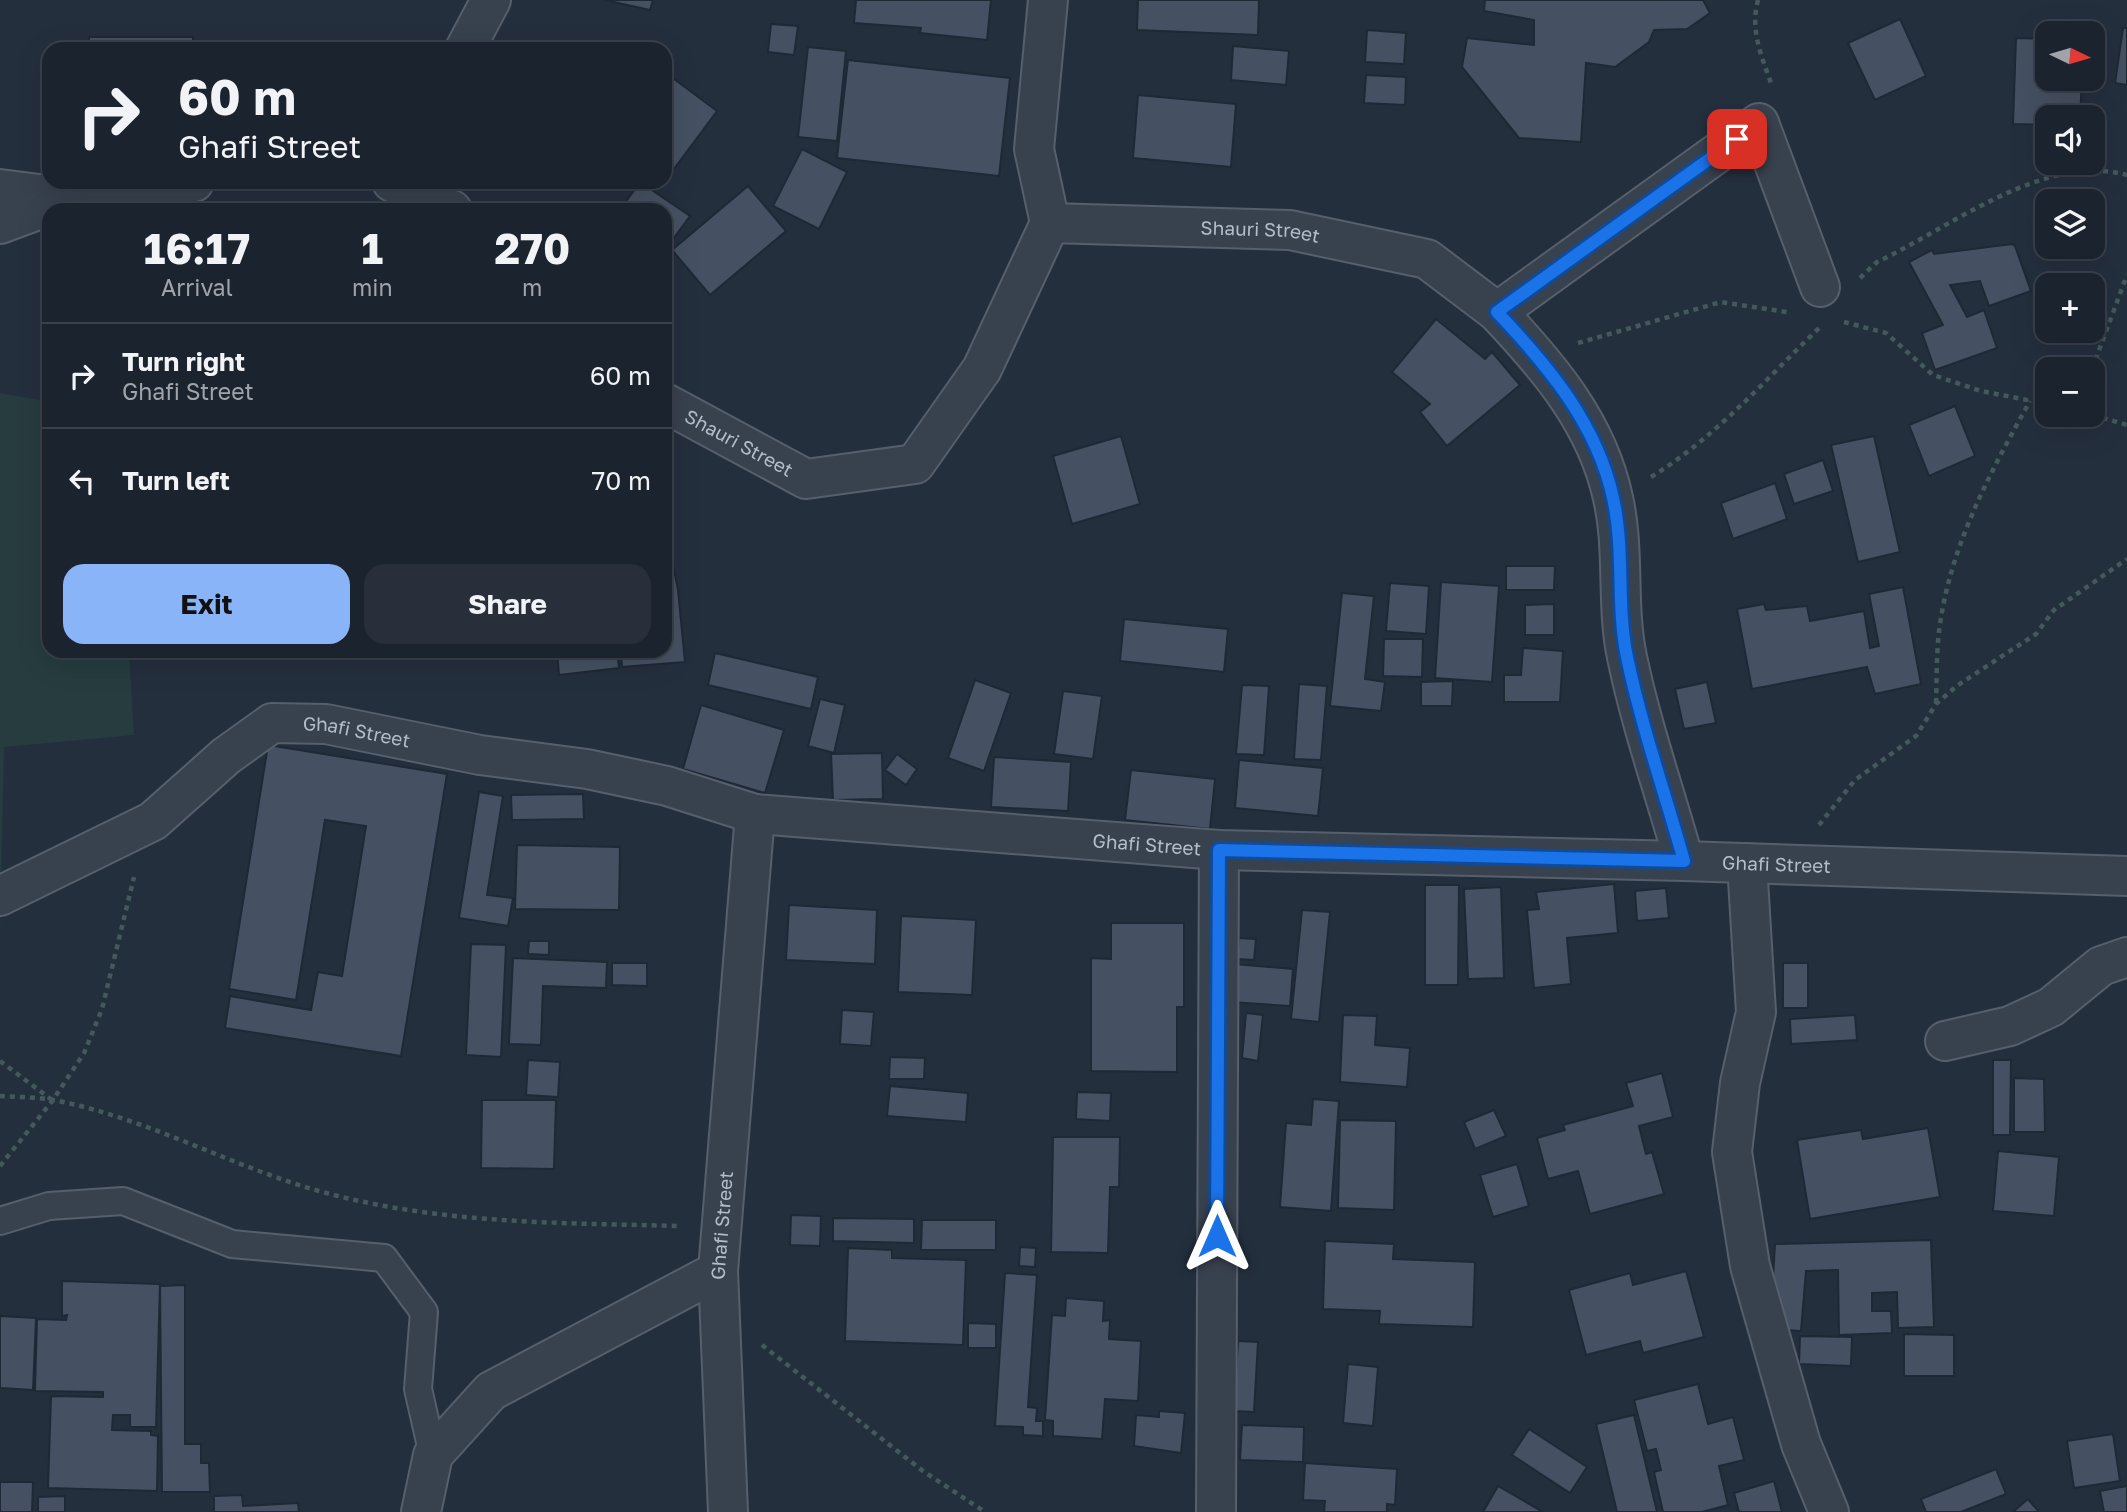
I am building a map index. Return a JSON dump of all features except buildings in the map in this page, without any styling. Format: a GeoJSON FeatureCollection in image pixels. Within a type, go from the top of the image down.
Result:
{"type":"FeatureCollection","features":[{"type":"Feature","properties":{"kind":"street"},"geometry":{"type":"LineString","coordinates":[[469,42],[491,0]]}},
{"type":"Feature","properties":{"kind":"street"},"geometry":{"type":"LineString","coordinates":[[1048,0],[1034,149],[1050,223]]}},
{"type":"Feature","properties":{"kind":"street"},"geometry":{"type":"LineString","coordinates":[[1497,312],[1759,123],[1834,297]]}},
{"type":"Feature","properties":{"kind":"street"},"geometry":{"type":"LineString","coordinates":[[0,189],[71,198],[163,189]]}},
{"type":"Feature","properties":{"kind":"street"},"geometry":{"type":"LineString","coordinates":[[407,189],[437,203]]}},
{"type":"Feature","properties":{"kind":"street"},"geometry":{"type":"LineString","coordinates":[[57,203],[71,198]]}},
{"type":"Feature","properties":{"kind":"street"},"geometry":{"type":"LineString","coordinates":[[0,224],[42,209]]}},
{"type":"Feature","properties":{"kind":"street","name":"Shauri Street"},"geometry":{"type":"LineString","coordinates":[[672,407],[806,479],[915,464],[982,369],[1050,223],[1290,230],[1427,259],[1497,312],[1537,355],[1577,411],[1598,450],[1614,499],[1626,655],[1684,861]]}},
{"type":"Feature","properties":{"kind":"street","name":"Ghafi Street"},"geometry":{"type":"LineString","coordinates":[[0,895],[153,821],[226,756],[272,723],[326,724],[480,755],[587,769],[667,786],[755,814],[1219,850],[1791,864],[2127,876]]}},
{"type":"Feature","properties":{"kind":"street","name":"Ghafi Street"},"geometry":{"type":"LineString","coordinates":[[728,1512],[718,1271],[755,814]]}},
{"type":"Feature","properties":{"kind":"street"},"geometry":{"type":"LineString","coordinates":[[1216,1512],[1219,850]]}},
{"type":"Feature","properties":{"kind":"street"},"geometry":{"type":"LineString","coordinates":[[1747,863],[1756,1012],[1740,1083],[1732,1152],[1750,1266],[1801,1444],[1829,1512]]}},
{"type":"Feature","properties":{"kind":"street"},"geometry":{"type":"LineString","coordinates":[[1945,1041],[2010,1026],[2051,1007],[2101,967],[2127,957]]}},
{"type":"Feature","properties":{"kind":"street"},"geometry":{"type":"LineString","coordinates":[[421,1512],[433,1455],[491,1391],[718,1271]]}},
{"type":"Feature","properties":{"kind":"lane"},"geometry":{"type":"LineString","coordinates":[[0,1221],[49,1206],[123,1201],[232,1244],[384,1258],[424,1312],[418,1389],[433,1455]]}},
{"type":"Feature","properties":{"kind":"path"},"geometry":{"type":"LineString","coordinates":[[1614,499],[1701,443],[1732,416],[1834,297],[1877,262],[2024,186],[2083,170],[2104,169],[2127,175]]}},
{"type":"Feature","properties":{"kind":"path"},"geometry":{"type":"LineString","coordinates":[[2096,357],[2127,275]]}},
{"type":"Feature","properties":{"kind":"path"},"geometry":{"type":"LineString","coordinates":[[1537,355],[1721,302],[1790,313]]}},
{"type":"Feature","properties":{"kind":"path"},"geometry":{"type":"LineString","coordinates":[[1840,321],[1886,332],[1933,375],[2035,402]]}},
{"type":"Feature","properties":{"kind":"path"},"geometry":{"type":"LineString","coordinates":[[1936,704],[1941,618],[1951,574],[1983,491],[2030,401]]}},
{"type":"Feature","properties":{"kind":"path"},"geometry":{"type":"LineString","coordinates":[[2105,419],[2127,425]]}},
{"type":"Feature","properties":{"kind":"path"},"geometry":{"type":"LineString","coordinates":[[1791,864],[1855,780],[1916,736],[1936,704],[1982,668],[2036,634],[2054,610],[2127,559]]}},
{"type":"Feature","properties":{"kind":"path"},"geometry":{"type":"LineString","coordinates":[[0,1166],[53,1100],[84,1053],[96,1028],[117,935],[153,821]]}},
{"type":"Feature","properties":{"kind":"path"},"geometry":{"type":"LineString","coordinates":[[0,1061],[53,1100]]}},
{"type":"Feature","properties":{"kind":"path"},"geometry":{"type":"LineString","coordinates":[[0,1096],[53,1100],[119,1118],[330,1195],[377,1205],[451,1217],[721,1227]]}},
{"type":"Feature","properties":{"kind":"path"},"geometry":{"type":"LineString","coordinates":[[719,1308],[785,1365],[923,1471],[985,1512]]}},
{"type":"Feature","properties":{"kind":"green space"},"geometry":{"type":"Polygon","coordinates":[[[0,393],[42,401],[42,658],[129,658],[134,735],[4,747],[0,931],[0,393]]]}},
{"type":"Feature","properties":{"kind":"route"},"geometry":{"type":"LineString","coordinates":[[1217,1236],[1219,850],[1684,861],[1626,655],[1614,499],[1598,450],[1572,401],[1537,355],[1497,312],[1737,139]]}}]}
